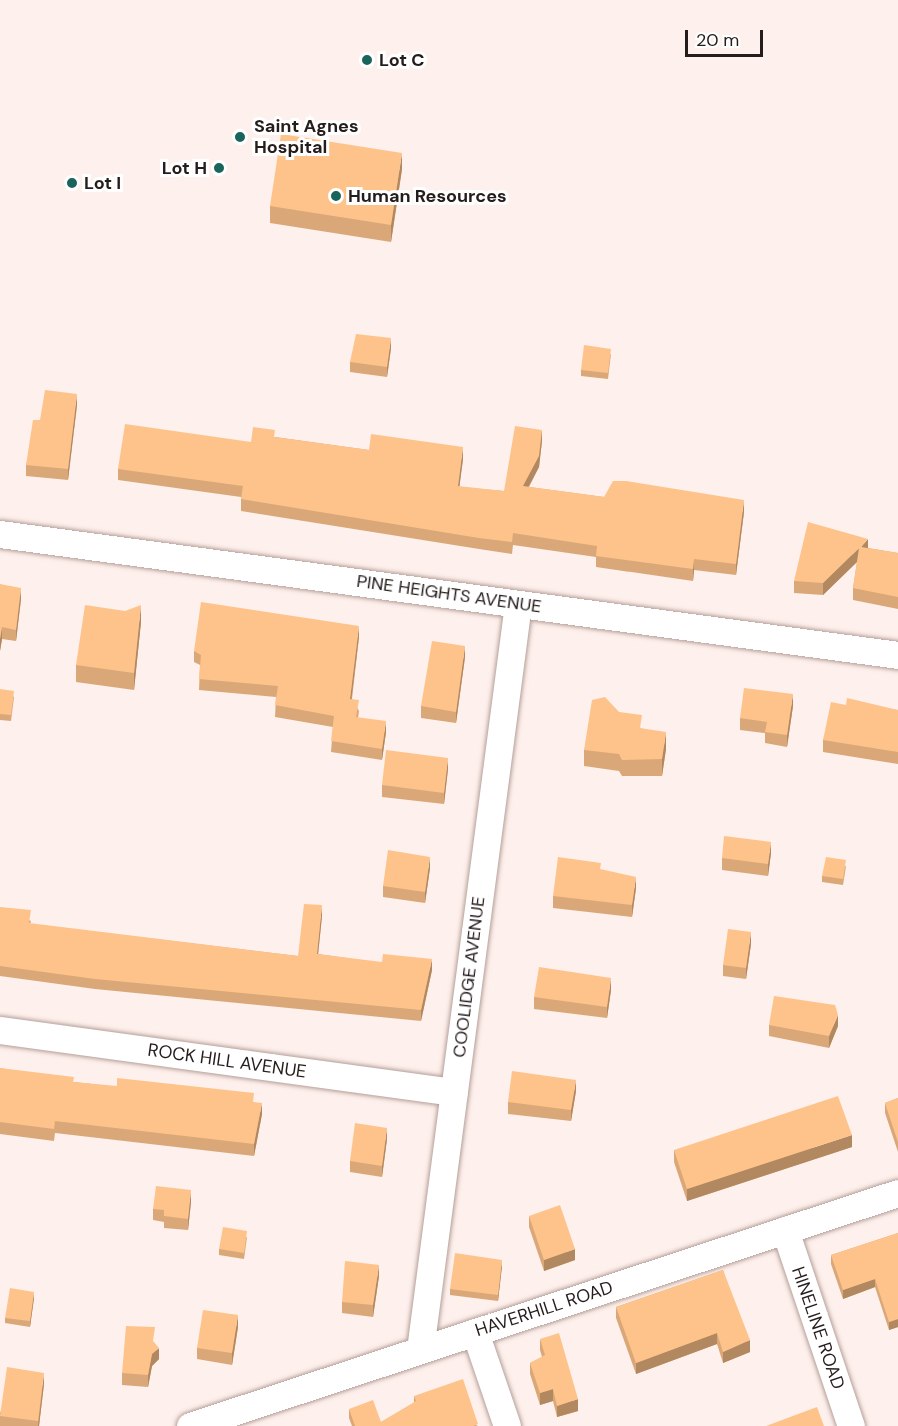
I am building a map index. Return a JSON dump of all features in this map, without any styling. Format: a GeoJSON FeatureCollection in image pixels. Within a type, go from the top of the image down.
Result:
{"type":"FeatureCollection","features":[{"type":"Feature","properties":{"kind":"street","name":"PINE HEIGHTS AVENUE"},"geometry":{"type":"LineString","coordinates":[[0,534],[898,655]]}},
{"type":"Feature","properties":{"kind":"street","name":"COOLIDGE AVENUE"},"geometry":{"type":"LineString","coordinates":[[420,1350],[518,604]]}},
{"type":"Feature","properties":{"kind":"street","name":"ROCK HILL AVENUE"},"geometry":{"type":"LineString","coordinates":[[0,1030],[454,1092]]}},
{"type":"Feature","properties":{"kind":"street","name":"HAVERHILL ROAD"},"geometry":{"type":"LineString","coordinates":[[190,1426],[898,1193]]}},
{"type":"Feature","properties":{"kind":"street","name":"HINELINE ROAD"},"geometry":{"type":"LineString","coordinates":[[785,1230],[850,1426]]}},
{"type":"Feature","properties":{"kind":"street"},"geometry":{"type":"LineString","coordinates":[[475,1332],[507,1426]]}},
{"type":"Feature","properties":{"kind":"building","name":"Human Resources"},"geometry":{"type":"Polygon","coordinates":[[[281,134],[402,153],[391,225],[270,206],[281,134]]]}},
{"type":"Feature","properties":{"kind":"building"},"geometry":{"type":"Polygon","coordinates":[[[356,334],[391,338],[387,367],[350,362],[356,334]]]}},
{"type":"Feature","properties":{"kind":"building"},"geometry":{"type":"Polygon","coordinates":[[[584,345],[611,349],[608,373],[581,370],[584,345]]]}},
{"type":"Feature","properties":{"kind":"building"},"geometry":{"type":"Polygon","coordinates":[[[45,390],[77,394],[68,469],[26,465],[33,420],[40,420],[45,390]]]}},
{"type":"Feature","properties":{"kind":"building"},"geometry":{"type":"Polygon","coordinates":[[[125,424],[251,442],[253,427],[275,430],[274,437],[369,450],[371,434],[463,447],[458,486],[504,491],[515,426],[542,430],[539,456],[523,486],[604,497],[613,481],[626,481],[744,500],[736,564],[694,559],[693,569],[596,556],[597,546],[513,533],[512,542],[479,538],[241,499],[243,486],[118,469],[125,424]]]}},
{"type":"Feature","properties":{"kind":"building"},"geometry":{"type":"Polygon","coordinates":[[[808,522],[868,539],[861,547],[898,553],[898,597],[853,588],[859,548],[823,583],[794,581],[808,522]]]}},
{"type":"Feature","properties":{"kind":"building"},"geometry":{"type":"Polygon","coordinates":[[[0,584],[21,588],[16,630],[2,627],[0,639],[0,584]]]}},
{"type":"Feature","properties":{"kind":"building"},"geometry":{"type":"Polygon","coordinates":[[[201,602],[359,626],[350,699],[359,700],[356,717],[386,721],[382,749],[331,741],[334,716],[275,705],[278,686],[199,679],[201,655],[194,651],[201,602]]]}},
{"type":"Feature","properties":{"kind":"building"},"geometry":{"type":"Polygon","coordinates":[[[85,605],[125,611],[141,605],[134,673],[76,665],[85,605]]]}},
{"type":"Feature","properties":{"kind":"building"},"geometry":{"type":"Polygon","coordinates":[[[432,641],[465,646],[456,712],[421,706],[432,641]]]}},
{"type":"Feature","properties":{"kind":"building"},"geometry":{"type":"Polygon","coordinates":[[[744,688],[793,694],[787,735],[765,732],[767,722],[740,718],[744,688]]]}},
{"type":"Feature","properties":{"kind":"building"},"geometry":{"type":"Polygon","coordinates":[[[0,689],[14,691],[11,715],[0,714],[0,689]]]}},
{"type":"Feature","properties":{"kind":"building"},"geometry":{"type":"Polygon","coordinates":[[[605,697],[619,712],[642,715],[640,728],[666,732],[662,759],[622,760],[619,754],[584,750],[592,700],[605,697]]]}},
{"type":"Feature","properties":{"kind":"building"},"geometry":{"type":"Polygon","coordinates":[[[847,698],[898,710],[898,752],[823,740],[831,702],[846,705],[847,698]]]}},
{"type":"Feature","properties":{"kind":"building"},"geometry":{"type":"Polygon","coordinates":[[[386,750],[448,758],[444,793],[382,785],[386,750]]]}},
{"type":"Feature","properties":{"kind":"building"},"geometry":{"type":"Polygon","coordinates":[[[724,836],[771,842],[768,864],[722,858],[724,836]]]}},
{"type":"Feature","properties":{"kind":"building"},"geometry":{"type":"Polygon","coordinates":[[[388,850],[430,857],[425,892],[383,886],[388,850]]]}},
{"type":"Feature","properties":{"kind":"building"},"geometry":{"type":"Polygon","coordinates":[[[558,857],[601,863],[600,869],[636,877],[632,905],[553,896],[558,857]]]}},
{"type":"Feature","properties":{"kind":"building"},"geometry":{"type":"Polygon","coordinates":[[[826,857],[846,860],[843,879],[822,876],[826,857]]]}},
{"type":"Feature","properties":{"kind":"building"},"geometry":{"type":"Polygon","coordinates":[[[304,904],[322,905],[317,954],[382,962],[383,954],[432,959],[421,1010],[95,979],[0,966],[0,907],[31,910],[29,923],[298,956],[304,904]]]}},
{"type":"Feature","properties":{"kind":"building"},"geometry":{"type":"Polygon","coordinates":[[[728,929],[751,932],[746,968],[723,965],[728,929]]]}},
{"type":"Feature","properties":{"kind":"building"},"geometry":{"type":"Polygon","coordinates":[[[539,967],[611,978],[607,1007],[534,997],[539,967]]]}},
{"type":"Feature","properties":{"kind":"building"},"geometry":{"type":"Polygon","coordinates":[[[774,996],[835,1005],[838,1015],[829,1036],[769,1025],[774,996]]]}},
{"type":"Feature","properties":{"kind":"building"},"geometry":{"type":"Polygon","coordinates":[[[0,1068],[74,1077],[73,1082],[117,1086],[117,1078],[254,1093],[253,1102],[262,1103],[254,1144],[55,1121],[54,1129],[0,1122],[0,1068]]]}},
{"type":"Feature","properties":{"kind":"building"},"geometry":{"type":"Polygon","coordinates":[[[512,1071],[576,1080],[571,1110],[508,1102],[512,1071]]]}},
{"type":"Feature","properties":{"kind":"building"},"geometry":{"type":"Polygon","coordinates":[[[838,1096],[852,1135],[687,1189],[674,1150],[838,1096]]]}},
{"type":"Feature","properties":{"kind":"building"},"geometry":{"type":"Polygon","coordinates":[[[898,1098],[898,1142],[885,1103],[898,1098]]]}},
{"type":"Feature","properties":{"kind":"building"},"geometry":{"type":"Polygon","coordinates":[[[355,1123],[387,1128],[382,1166],[350,1161],[355,1123]]]}},
{"type":"Feature","properties":{"kind":"building"},"geometry":{"type":"Polygon","coordinates":[[[156,1186],[191,1190],[188,1219],[164,1216],[164,1210],[153,1209],[156,1186]]]}},
{"type":"Feature","properties":{"kind":"building"},"geometry":{"type":"Polygon","coordinates":[[[560,1205],[575,1249],[544,1260],[529,1216],[560,1205]]]}},
{"type":"Feature","properties":{"kind":"building"},"geometry":{"type":"Polygon","coordinates":[[[223,1227],[247,1231],[244,1253],[219,1249],[223,1227]]]}},
{"type":"Feature","properties":{"kind":"building"},"geometry":{"type":"Polygon","coordinates":[[[898,1233],[898,1319],[889,1322],[875,1279],[843,1290],[831,1255],[898,1233]]]}},
{"type":"Feature","properties":{"kind":"building"},"geometry":{"type":"Polygon","coordinates":[[[455,1253],[502,1260],[498,1295],[450,1289],[455,1253]]]}},
{"type":"Feature","properties":{"kind":"building"},"geometry":{"type":"Polygon","coordinates":[[[345,1261],[379,1265],[373,1305],[342,1302],[345,1261]]]}},
{"type":"Feature","properties":{"kind":"building"},"geometry":{"type":"Polygon","coordinates":[[[723,1270],[750,1340],[723,1352],[717,1333],[636,1363],[616,1307],[723,1270]]]}},
{"type":"Feature","properties":{"kind":"building"},"geometry":{"type":"Polygon","coordinates":[[[10,1288],[34,1292],[30,1321],[5,1318],[10,1288]]]}},
{"type":"Feature","properties":{"kind":"building"},"geometry":{"type":"Polygon","coordinates":[[[203,1310],[238,1315],[232,1353],[197,1348],[203,1310]]]}},
{"type":"Feature","properties":{"kind":"building"},"geometry":{"type":"Polygon","coordinates":[[[126,1326],[155,1327],[153,1341],[159,1348],[152,1354],[148,1375],[122,1373],[126,1326]]]}},
{"type":"Feature","properties":{"kind":"building"},"geometry":{"type":"Polygon","coordinates":[[[559,1333],[578,1399],[557,1406],[553,1389],[540,1393],[530,1363],[545,1355],[540,1339],[559,1333]]]}},
{"type":"Feature","properties":{"kind":"building"},"geometry":{"type":"Polygon","coordinates":[[[7,1367],[44,1373],[38,1421],[0,1416],[7,1367]]]}},
{"type":"Feature","properties":{"kind":"building"},"geometry":{"type":"Polygon","coordinates":[[[463,1379],[478,1424],[473,1426],[355,1426],[349,1409],[373,1400],[381,1422],[416,1401],[414,1396],[463,1379]]]}},
{"type":"Feature","properties":{"kind":"building"},"geometry":{"type":"Polygon","coordinates":[[[817,1407],[824,1426],[766,1426],[817,1407]]]}},
{"type":"Feature","properties":{"kind":"place","name":"Lot C"},"geometry":{"type":"Point","coordinates":[367,60]}},
{"type":"Feature","properties":{"kind":"place","name":"Saint Agnes Hospital"},"geometry":{"type":"Point","coordinates":[240,137]}},
{"type":"Feature","properties":{"kind":"place","name":"Lot H"},"geometry":{"type":"Point","coordinates":[219,168]}},
{"type":"Feature","properties":{"kind":"place","name":"Lot I"},"geometry":{"type":"Point","coordinates":[72,183]}},
{"type":"Feature","properties":{"kind":"place","name":"Human Resources"},"geometry":{"type":"Point","coordinates":[336,196]}}]}
